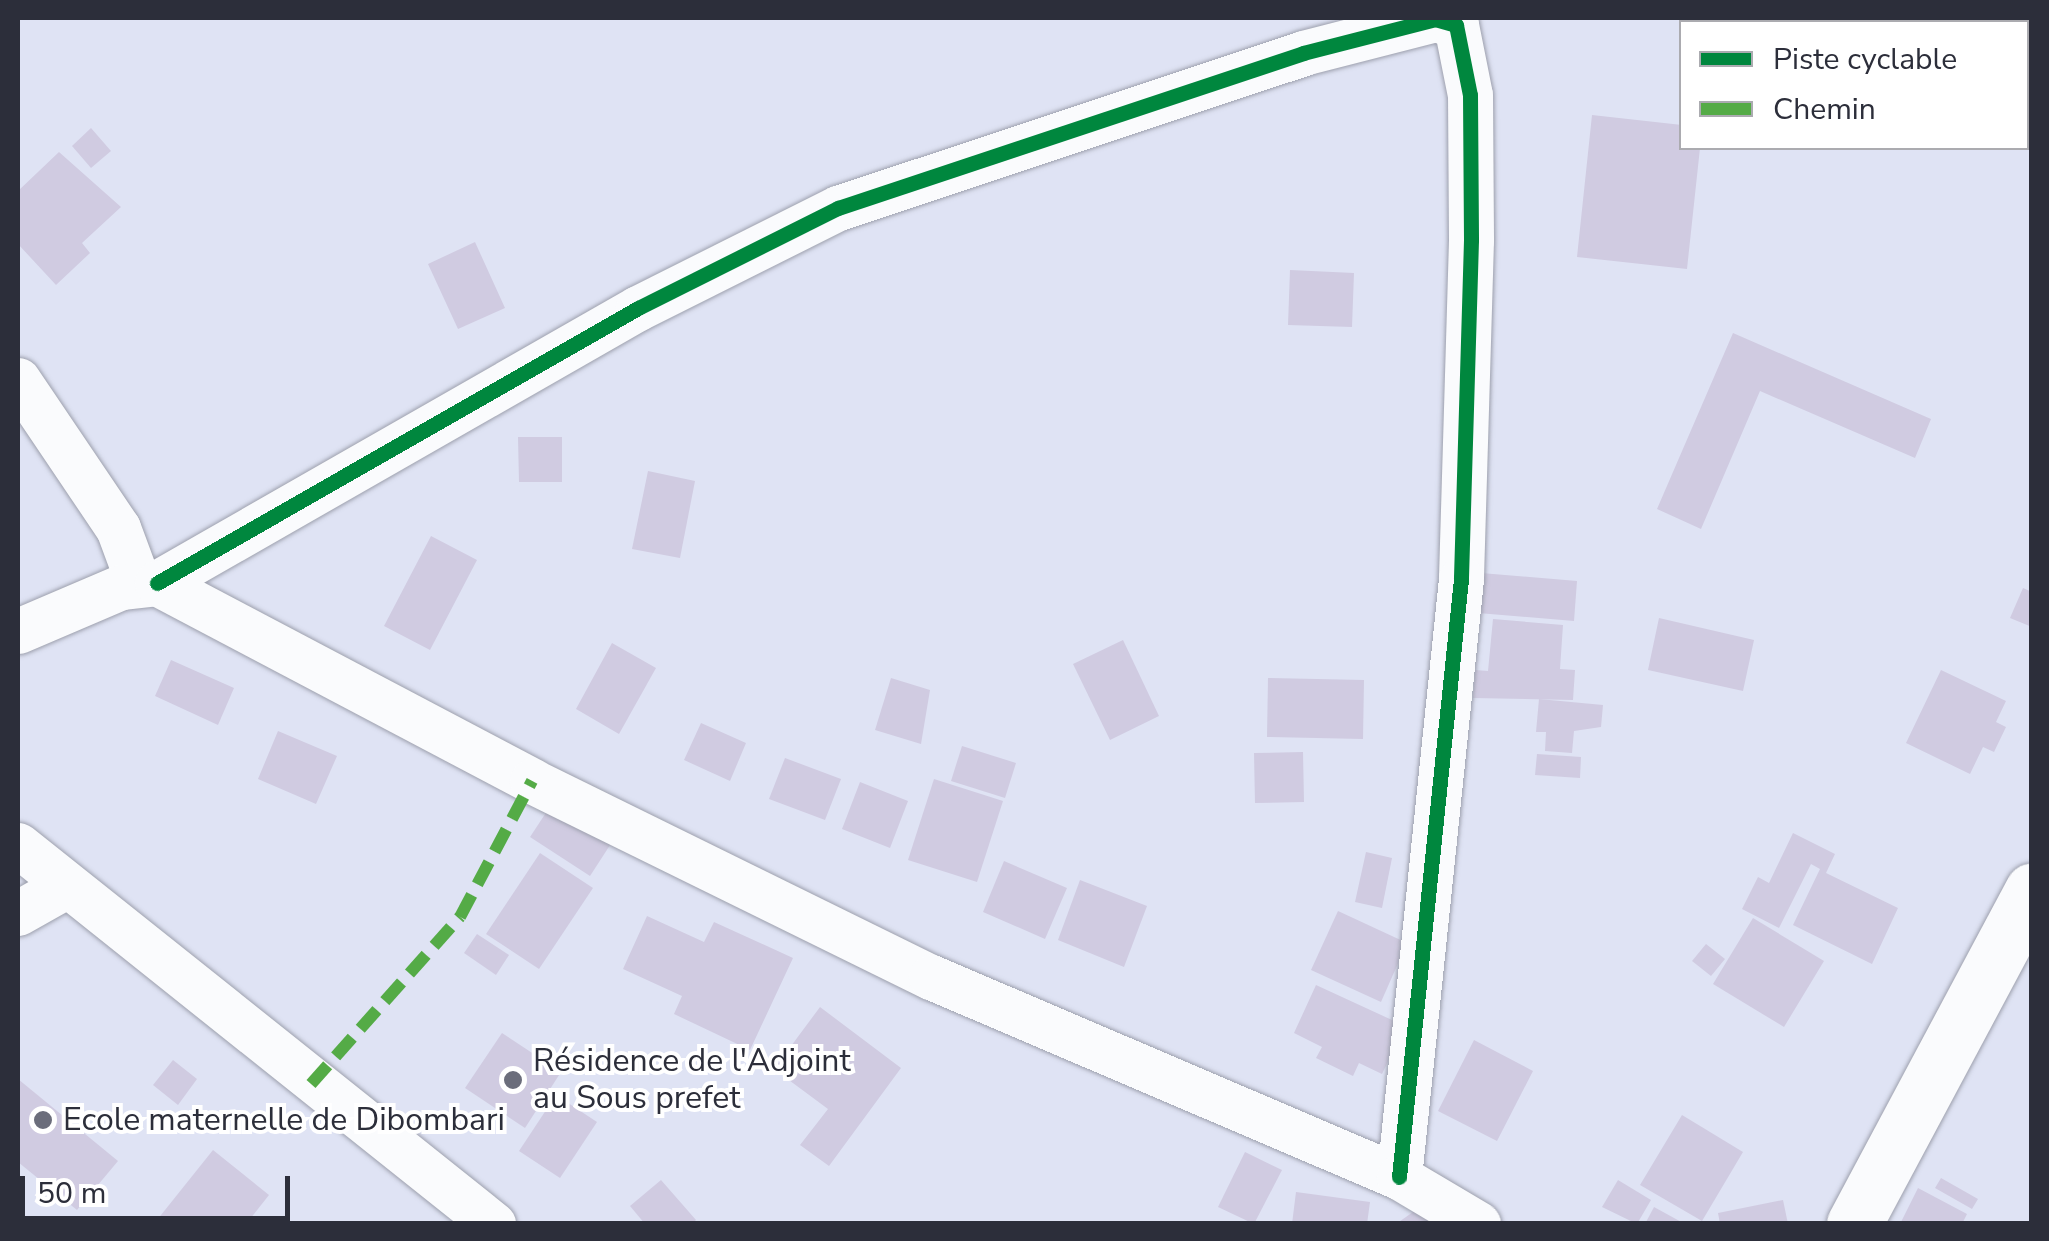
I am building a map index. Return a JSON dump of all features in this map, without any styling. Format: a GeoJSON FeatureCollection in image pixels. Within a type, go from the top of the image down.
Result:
{"type":"FeatureCollection","features":[{"type":"Feature","properties":{"kind":"main road"},"geometry":{"type":"LineString","coordinates":[[1854,1224],[2032,890]]}},
{"type":"Feature","properties":{"kind":"street"},"geometry":{"type":"LineString","coordinates":[[18,631],[148,583],[605,326],[838,208],[1303,52],[1435,19],[1456,24],[1470,96],[1471,204],[1461,580],[1399,1177]]}},
{"type":"Feature","properties":{"kind":"street"},"geometry":{"type":"LineString","coordinates":[[18,380],[118,528],[148,583],[532,781],[931,977],[1399,1177],[1478,1224]]}},
{"type":"Feature","properties":{"kind":"street"},"geometry":{"type":"LineString","coordinates":[[18,846],[64,887],[493,1224]]}},
{"type":"Feature","properties":{"kind":"street"},"geometry":{"type":"LineString","coordinates":[[18,913],[64,887]]}},
{"type":"Feature","properties":{"kind":"building"},"geometry":{"type":"Polygon","coordinates":[[[1592,115],[1679,125],[1679,150],[1700,150],[1687,269],[1577,257],[1592,115]]]}},
{"type":"Feature","properties":{"kind":"building"},"geometry":{"type":"Polygon","coordinates":[[[91,128],[111,151],[91,168],[72,146],[91,128]]]}},
{"type":"Feature","properties":{"kind":"building"},"geometry":{"type":"Polygon","coordinates":[[[59,152],[121,207],[82,243],[90,253],[56,285],[18,244],[18,191],[59,152]]]}},
{"type":"Feature","properties":{"kind":"building"},"geometry":{"type":"Polygon","coordinates":[[[475,242],[505,308],[458,329],[428,264],[475,242]]]}},
{"type":"Feature","properties":{"kind":"building"},"geometry":{"type":"Polygon","coordinates":[[[1290,270],[1354,273],[1352,327],[1288,325],[1290,270]]]}},
{"type":"Feature","properties":{"kind":"building"},"geometry":{"type":"Polygon","coordinates":[[[1733,333],[1931,419],[1915,458],[1760,391],[1701,529],[1657,509],[1733,333]]]}},
{"type":"Feature","properties":{"kind":"building"},"geometry":{"type":"Polygon","coordinates":[[[518,437],[562,437],[562,482],[519,482],[518,437]]]}},
{"type":"Feature","properties":{"kind":"building"},"geometry":{"type":"Polygon","coordinates":[[[648,471],[695,481],[680,558],[632,549],[648,471]]]}},
{"type":"Feature","properties":{"kind":"building"},"geometry":{"type":"Polygon","coordinates":[[[431,536],[477,560],[430,650],[384,626],[431,536]]]}},
{"type":"Feature","properties":{"kind":"building"},"geometry":{"type":"Polygon","coordinates":[[[1481,573],[1577,581],[1574,621],[1478,613],[1481,573]]]}},
{"type":"Feature","properties":{"kind":"building"},"geometry":{"type":"Polygon","coordinates":[[[2023,588],[2032,592],[2032,627],[2010,618],[2023,588]]]}},
{"type":"Feature","properties":{"kind":"building"},"geometry":{"type":"Polygon","coordinates":[[[1659,618],[1754,640],[1743,691],[1648,670],[1659,618]]]}},
{"type":"Feature","properties":{"kind":"building"},"geometry":{"type":"Polygon","coordinates":[[[1493,619],[1563,625],[1560,669],[1575,670],[1573,700],[1473,698],[1475,670],[1488,671],[1493,619]]]}},
{"type":"Feature","properties":{"kind":"building"},"geometry":{"type":"Polygon","coordinates":[[[1123,640],[1159,716],[1110,740],[1073,664],[1123,640]]]}},
{"type":"Feature","properties":{"kind":"building"},"geometry":{"type":"Polygon","coordinates":[[[612,643],[656,668],[619,734],[576,709],[612,643]]]}},
{"type":"Feature","properties":{"kind":"building"},"geometry":{"type":"Polygon","coordinates":[[[171,660],[234,688],[218,725],[155,696],[171,660]]]}},
{"type":"Feature","properties":{"kind":"building"},"geometry":{"type":"Polygon","coordinates":[[[1941,670],[2006,701],[1996,722],[2006,727],[1994,752],[1983,747],[1970,774],[1906,743],[1941,670]]]}},
{"type":"Feature","properties":{"kind":"building"},"geometry":{"type":"Polygon","coordinates":[[[891,678],[930,690],[921,744],[875,730],[891,678]]]}},
{"type":"Feature","properties":{"kind":"building"},"geometry":{"type":"Polygon","coordinates":[[[1268,678],[1364,680],[1363,739],[1267,737],[1268,678]]]}},
{"type":"Feature","properties":{"kind":"building"},"geometry":{"type":"Polygon","coordinates":[[[1539,699],[1603,705],[1601,727],[1574,731],[1572,753],[1545,751],[1546,732],[1536,732],[1539,699]]]}},
{"type":"Feature","properties":{"kind":"building"},"geometry":{"type":"Polygon","coordinates":[[[701,723],[746,743],[730,781],[684,760],[701,723]]]}},
{"type":"Feature","properties":{"kind":"building"},"geometry":{"type":"Polygon","coordinates":[[[278,731],[337,756],[316,804],[258,779],[278,731]]]}},
{"type":"Feature","properties":{"kind":"building"},"geometry":{"type":"Polygon","coordinates":[[[962,746],[1016,763],[1005,798],[951,781],[962,746]]]}},
{"type":"Feature","properties":{"kind":"building"},"geometry":{"type":"Polygon","coordinates":[[[1303,752],[1304,802],[1255,803],[1254,753],[1303,752]]]}},
{"type":"Feature","properties":{"kind":"building"},"geometry":{"type":"Polygon","coordinates":[[[1537,754],[1581,757],[1580,778],[1535,775],[1537,754]]]}},
{"type":"Feature","properties":{"kind":"building"},"geometry":{"type":"Polygon","coordinates":[[[785,758],[841,779],[825,820],[769,799],[785,758]]]}},
{"type":"Feature","properties":{"kind":"building"},"geometry":{"type":"Polygon","coordinates":[[[934,779],[1003,801],[977,882],[908,860],[934,779]]]}},
{"type":"Feature","properties":{"kind":"building"},"geometry":{"type":"Polygon","coordinates":[[[860,782],[908,801],[890,848],[842,829],[860,782]]]}},
{"type":"Feature","properties":{"kind":"building"},"geometry":{"type":"Polygon","coordinates":[[[555,799],[614,839],[590,876],[530,837],[555,799]]]}},
{"type":"Feature","properties":{"kind":"building"},"geometry":{"type":"Polygon","coordinates":[[[1793,833],[1835,854],[1826,873],[1898,908],[1872,964],[1793,925],[1820,869],[1811,864],[1779,928],[1742,909],[1758,877],[1769,883],[1793,833]]]}},
{"type":"Feature","properties":{"kind":"building"},"geometry":{"type":"Polygon","coordinates":[[[1366,852],[1392,858],[1382,908],[1355,902],[1366,852]]]}},
{"type":"Feature","properties":{"kind":"building"},"geometry":{"type":"Polygon","coordinates":[[[540,853],[593,888],[539,969],[486,934],[540,853]]]}},
{"type":"Feature","properties":{"kind":"building"},"geometry":{"type":"Polygon","coordinates":[[[1004,861],[1067,888],[1045,939],[983,912],[1004,861]]]}},
{"type":"Feature","properties":{"kind":"building"},"geometry":{"type":"Polygon","coordinates":[[[1080,880],[1147,906],[1124,967],[1058,940],[1080,880]]]}},
{"type":"Feature","properties":{"kind":"building"},"geometry":{"type":"Polygon","coordinates":[[[1338,911],[1407,943],[1381,1002],[1311,970],[1338,911]]]}},
{"type":"Feature","properties":{"kind":"building"},"geometry":{"type":"Polygon","coordinates":[[[647,916],[704,942],[714,922],[793,958],[750,1050],[674,1014],[682,996],[623,969],[647,916]]]}},
{"type":"Feature","properties":{"kind":"building"},"geometry":{"type":"Polygon","coordinates":[[[1753,918],[1824,961],[1784,1027],[1713,984],[1753,918]]]}},
{"type":"Feature","properties":{"kind":"building"},"geometry":{"type":"Polygon","coordinates":[[[477,934],[509,955],[496,975],[464,953],[477,934]]]}},
{"type":"Feature","properties":{"kind":"building"},"geometry":{"type":"Polygon","coordinates":[[[1706,944],[1725,959],[1711,976],[1692,961],[1706,944]]]}},
{"type":"Feature","properties":{"kind":"building"},"geometry":{"type":"Polygon","coordinates":[[[1316,985],[1405,1026],[1382,1074],[1359,1063],[1353,1076],[1316,1058],[1322,1047],[1294,1033],[1316,985]]]}},
{"type":"Feature","properties":{"kind":"building"},"geometry":{"type":"Polygon","coordinates":[[[820,1007],[901,1068],[829,1166],[800,1145],[828,1109],[774,1069],[820,1007]]]}},
{"type":"Feature","properties":{"kind":"building","name":"Résidence de l'Adjoint au Sous prefet"},"geometry":{"type":"Polygon","coordinates":[[[502,1033],[561,1072],[525,1128],[465,1088],[502,1033]]]}},
{"type":"Feature","properties":{"kind":"building"},"geometry":{"type":"Polygon","coordinates":[[[1474,1040],[1533,1071],[1497,1141],[1438,1111],[1474,1040]]]}},
{"type":"Feature","properties":{"kind":"building"},"geometry":{"type":"Polygon","coordinates":[[[173,1060],[197,1079],[178,1105],[153,1085],[173,1060]]]}},
{"type":"Feature","properties":{"kind":"building","name":"Ecole maternelle de Dibombari"},"geometry":{"type":"Polygon","coordinates":[[[18,1079],[118,1161],[77,1210],[18,1162],[18,1079]]]}},
{"type":"Feature","properties":{"kind":"building"},"geometry":{"type":"Polygon","coordinates":[[[556,1095],[597,1122],[560,1178],[519,1151],[556,1095]]]}},
{"type":"Feature","properties":{"kind":"building"},"geometry":{"type":"Polygon","coordinates":[[[1682,1115],[1743,1152],[1702,1221],[1640,1185],[1682,1115]]]}},
{"type":"Feature","properties":{"kind":"building"},"geometry":{"type":"Polygon","coordinates":[[[213,1150],[269,1195],[246,1224],[161,1224],[157,1220],[213,1150]]]}},
{"type":"Feature","properties":{"kind":"building"},"geometry":{"type":"Polygon","coordinates":[[[1245,1152],[1282,1170],[1254,1224],[1218,1207],[1245,1152]]]}},
{"type":"Feature","properties":{"kind":"building"},"geometry":{"type":"Polygon","coordinates":[[[1941,1178],[1978,1199],[1972,1209],[1935,1188],[1941,1178]]]}},
{"type":"Feature","properties":{"kind":"building"},"geometry":{"type":"Polygon","coordinates":[[[661,1180],[696,1220],[692,1224],[645,1224],[630,1206],[661,1180]]]}},
{"type":"Feature","properties":{"kind":"building"},"geometry":{"type":"Polygon","coordinates":[[[1618,1180],[1651,1200],[1637,1224],[1602,1207],[1618,1180]]]}},
{"type":"Feature","properties":{"kind":"building"},"geometry":{"type":"Polygon","coordinates":[[[1918,1188],[1967,1214],[1962,1224],[1900,1224],[1918,1188]]]}},
{"type":"Feature","properties":{"kind":"building"},"geometry":{"type":"Polygon","coordinates":[[[1296,1192],[1370,1202],[1367,1224],[1292,1224],[1296,1192]]]}},
{"type":"Feature","properties":{"kind":"building"},"geometry":{"type":"Polygon","coordinates":[[[1430,1200],[1446,1224],[1396,1224],[1430,1200]]]}},
{"type":"Feature","properties":{"kind":"building"},"geometry":{"type":"Polygon","coordinates":[[[1783,1200],[1788,1224],[1720,1224],[1718,1213],[1783,1200]]]}},
{"type":"Feature","properties":{"kind":"building"},"geometry":{"type":"Polygon","coordinates":[[[1654,1207],[1685,1224],[1645,1224],[1654,1207]]]}},
{"type":"Feature","properties":{"kind":"marked path"},"geometry":{"type":"LineString","coordinates":[[311,1084],[460,917],[532,781]]}},
{"type":"Feature","properties":{"kind":"cycle path"},"geometry":{"type":"LineString","coordinates":[[157,583],[638,308],[838,208],[1303,53],[1435,19],[1456,25],[1470,95],[1471,240],[1461,579],[1399,1177]]}},
{"type":"Feature","properties":{"kind":"place","name":"Résidence de l'Adjoint au Sous prefet"},"geometry":{"type":"Point","coordinates":[513,1080]}},
{"type":"Feature","properties":{"kind":"place","name":"Ecole maternelle de Dibombari"},"geometry":{"type":"Point","coordinates":[43,1120]}}]}
